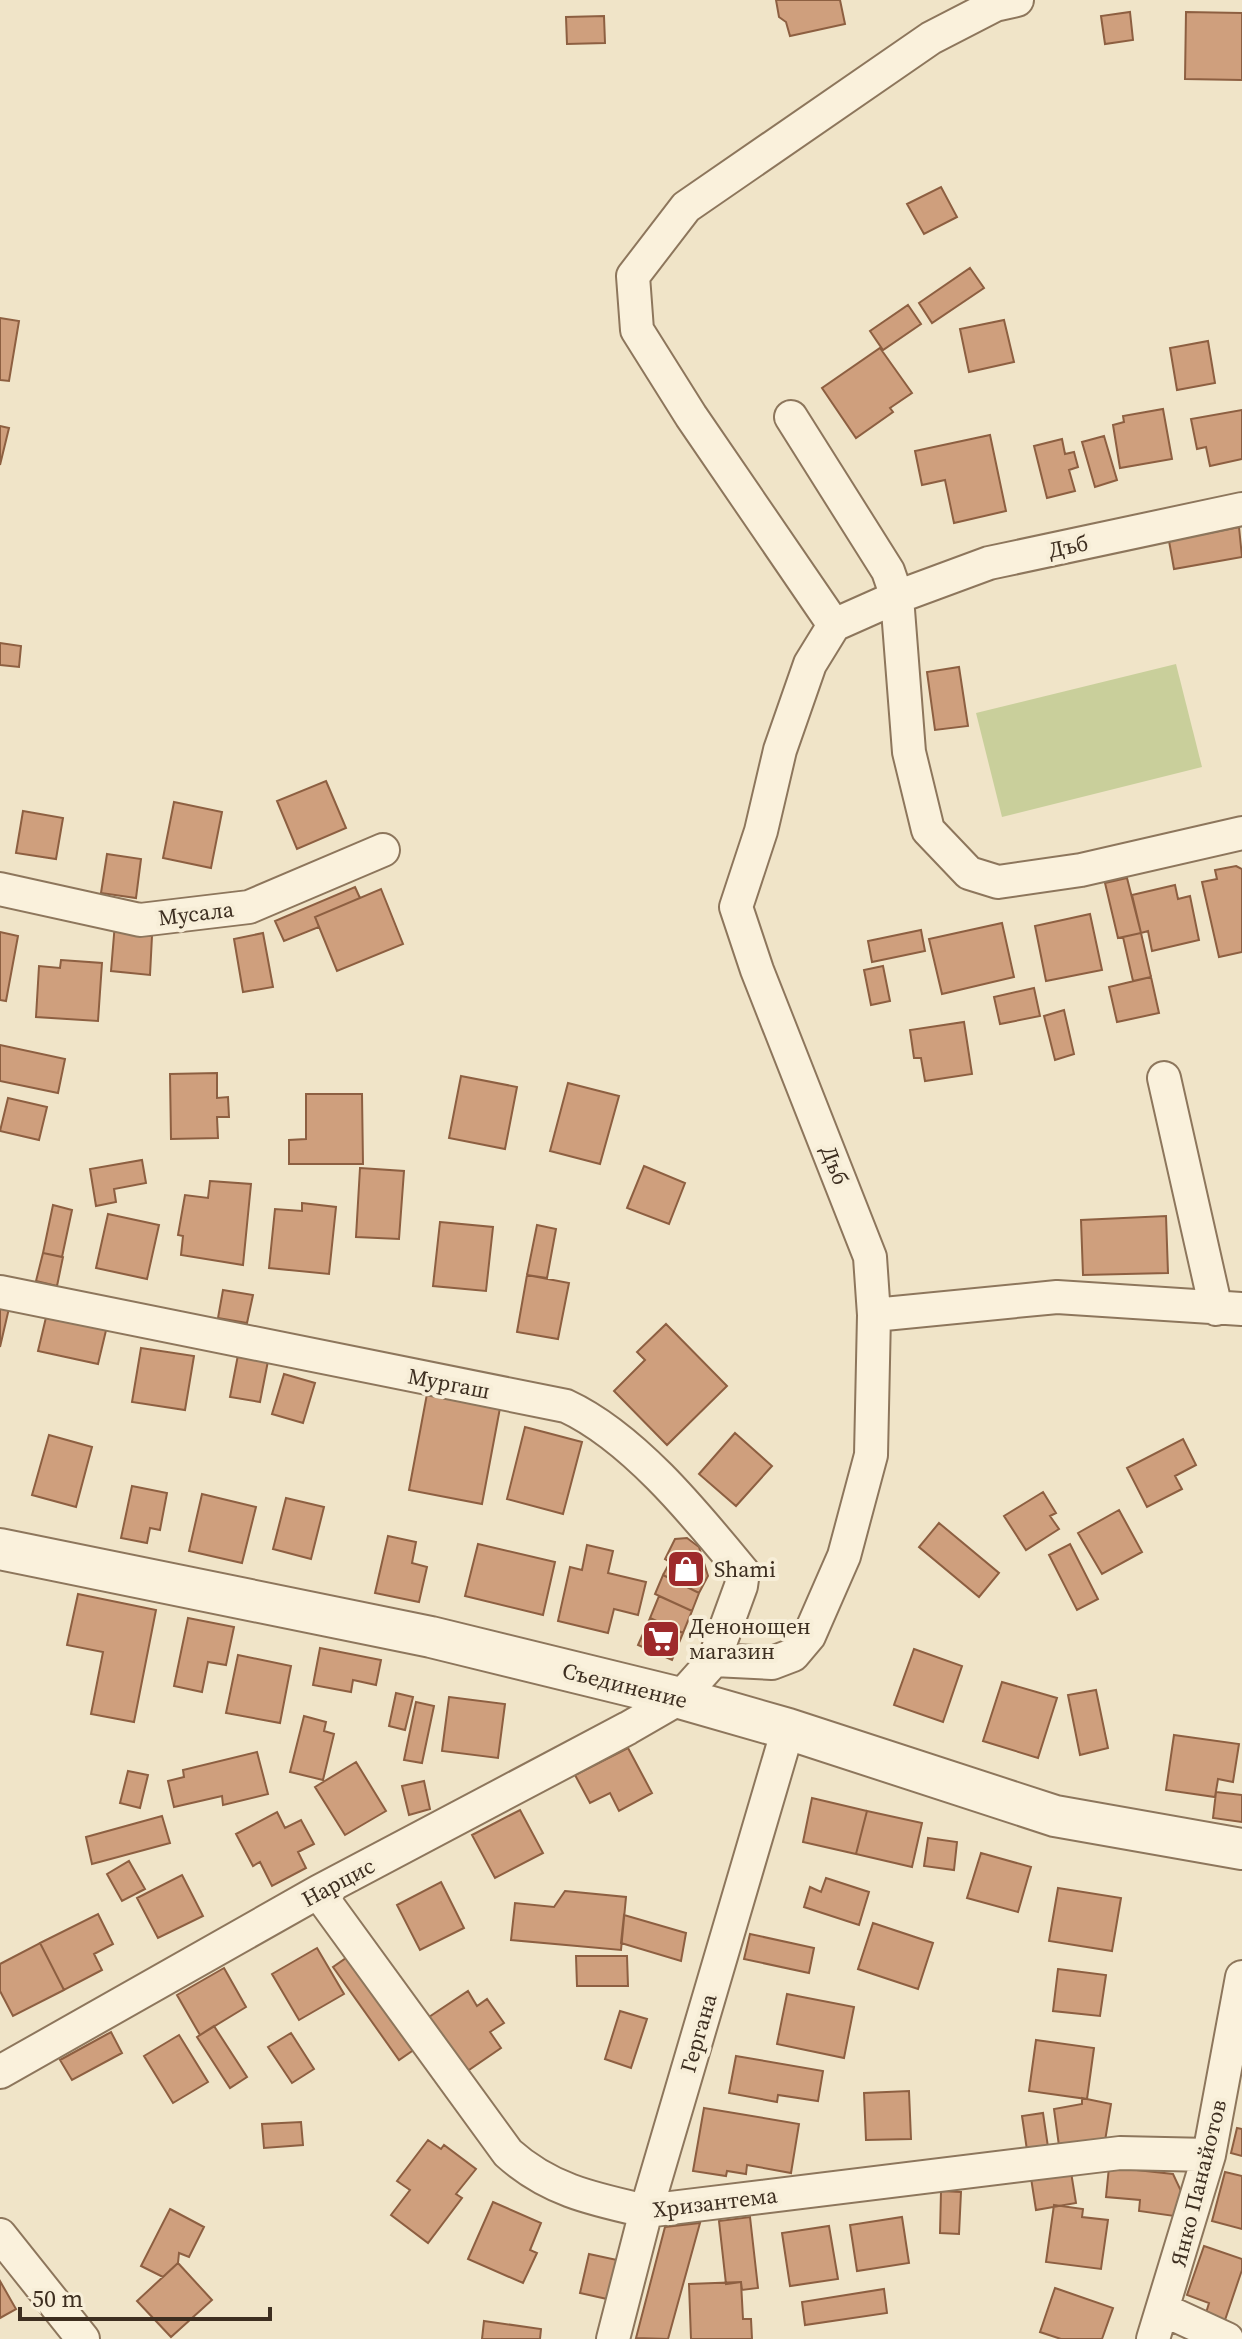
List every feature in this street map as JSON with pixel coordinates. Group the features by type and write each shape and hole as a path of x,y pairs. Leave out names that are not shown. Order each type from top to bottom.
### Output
{"street":[{"path":"834,625 691,416 637,330 633,276 686,207 931,38 995,5 1017,0"},
{"path":"791,417 888,571 897,597 909,752 928,830 969,873 998,882 1081,870 1242,833"},
{"name":"Дъб","path":"714,1660 772,1663 793,1655 809,1636 844,1556 871,1455 874,1315 870,1257 757,970 736,907 761,831 780,750 810,664 834,625 897,597 989,563 1242,509"},
{"name":"Мусала","path":"0,889 140,920 249,907 383,850"},
{"path":"874,1315 1057,1297 1229,1309 1164,1078"},
{"name":"Мургаш","path":"0,1292 566,1406 596,1420 660,1479 743,1572 714,1660"},
{"name":"Съединение","path":"0,1549 431,1637 680,1698 788,1729 1055,1816 1242,1849"},
{"path":"680,1698 714,1660"},
{"name":"Нарцис","path":"0,2072 318,1892 680,1698"},
{"name":"Гергана","path":"613,2339 646,2211 788,1729"},
{"name":"Хризантема","path":"318,1892 508,2153 532,2175 585,2197 646,2211 1120,2153 1209,2155"},
{"name":"Янко Панайотов","path":"1158,2325 1209,2155 1242,1977"},
{"path":"0,2235 83,2339"},
{"path":"1158,2325 1227,2339"}],"green space":[{"path":"1176,664 1202,767 1002,817 976,713"}],"building":[{"path":"776,0 840,0 845,24 790,36 786,22 779,17"},
{"path":"1130,12 1133,40 1105,44 1101,16"},
{"path":"1186,12 1242,13 1242,80 1185,79"},
{"path":"604,16 605,43 567,44 566,17"},
{"path":"941,187 957,217 924,234 907,204"},
{"path":"970,268 984,288 932,323 919,303"},
{"path":"908,305 921,324 883,350 870,331"},
{"path":"0,318 19,321 9,381 0,380"},
{"path":"1004,320 1014,362 969,372 960,329"},
{"path":"1208,341 1215,383 1177,390 1170,348"},
{"path":"880,348 912,393 890,408 893,412 856,438 822,388"},
{"path":"1163,409 1172,459 1120,468 1113,425 1124,422 1123,416"},
{"path":"1242,410 1242,459 1210,466 1206,447 1197,449 1191,419"},
{"path":"0,426 9,428 0,465"},
{"path":"990,435 1006,511 954,523 945,480 922,485 915,451"},
{"path":"1104,436 1117,480 1095,487 1082,442"},
{"path":"1062,439 1065,454 1074,452 1078,467 1069,470 1075,491 1047,498 1034,446"},
{"path":"1239,527 1242,557 1174,569 1169,541"},
{"path":"0,643 21,646 19,667 0,665"},
{"path":"959,667 968,726 935,730 927,672"},
{"path":"326,781 346,828 297,849 277,801"},
{"path":"174,802 222,812 211,868 163,858"},
{"path":"23,811 63,818 56,859 16,853"},
{"path":"107,854 141,859 136,898 101,893"},
{"path":"1236,866 1242,869 1242,952 1219,957 1202,882 1217,879 1215,870"},
{"path":"1127,878 1141,933 1118,938 1105,883"},
{"path":"1175,885 1178,899 1190,896 1199,940 1152,951 1148,931 1141,933 1132,895"},
{"path":"355,887 360,898 315,917 319,927 284,941 275,921"},
{"path":"381,889 403,944 337,971 315,917"},
{"path":"1090,914 1102,970 1046,981 1035,926"},
{"path":"115,923 152,936 150,975 111,971"},
{"path":"1002,923 1014,977 942,994 929,939"},
{"path":"921,930 925,951 872,962 868,941"},
{"path":"0,932 18,936 6,1001 0,1000"},
{"path":"263,933 273,987 243,992 234,939"},
{"path":"1141,933 1151,977 1133,981 1123,937"},
{"path":"61,960 102,963 98,1021 36,1017 39,966 60,968"},
{"path":"883,966 890,1001 871,1005 864,970"},
{"path":"1151,977 1159,1013 1117,1022 1109,987"},
{"path":"1034,988 1040,1016 1000,1024 994,997"},
{"path":"1064,1010 1074,1054 1055,1060 1044,1016"},
{"path":"964,1022 972,1074 925,1081 921,1058 914,1058 910,1030"},
{"path":"0,1045 65,1059 58,1093 0,1081"},
{"path":"217,1073 217,1098 228,1097 229,1117 217,1117 218,1138 171,1139 170,1074"},
{"path":"461,1076 517,1087 505,1149 449,1138"},
{"path":"568,1083 619,1096 600,1164 550,1151"},
{"path":"306,1094 362,1094 363,1164 289,1164 289,1140 306,1139"},
{"path":"8,1098 47,1107 39,1140 0,1131"},
{"path":"142,1160 146,1183 114,1189 116,1202 96,1206 90,1169"},
{"path":"644,1166 685,1183 669,1224 627,1208"},
{"path":"360,1168 404,1171 399,1239 356,1237"},
{"path":"210,1181 251,1184 243,1265 181,1255 183,1236 178,1235 185,1195 208,1198"},
{"path":"302,1203 336,1207 329,1274 269,1268 275,1209 302,1211"},
{"path":"53,1205 72,1210 62,1257 43,1253"},
{"path":"108,1214 159,1225 147,1279 96,1268"},
{"path":"1166,1216 1168,1273 1083,1275 1081,1220"},
{"path":"440,1222 493,1227 486,1291 433,1286"},
{"path":"537,1225 556,1229 547,1278 527,1275"},
{"path":"43,1253 63,1257 57,1286 36,1281"},
{"path":"527,1275 569,1283 558,1339 517,1332"},
{"path":"223,1290 253,1295 247,1323 218,1318"},
{"path":"0,1301 10,1304 0,1347"},
{"path":"48,1309 108,1322 98,1364 38,1351"},
{"path":"666,1324 727,1386 667,1445 614,1391 645,1360 637,1352"},
{"path":"141,1348 194,1356 185,1410 132,1402"},
{"path":"238,1355 268,1361 260,1402 230,1397"},
{"path":"284,1374 315,1383 303,1423 272,1414"},
{"path":"427,1394 500,1408 482,1504 409,1490"},
{"path":"525,1427 582,1442 563,1514 507,1499"},
{"path":"735,1433 772,1466 736,1506 699,1474"},
{"path":"49,1435 92,1447 76,1507 32,1495"},
{"path":"1183,1439 1196,1465 1175,1476 1182,1489 1147,1507 1127,1468"},
{"path":"132,1486 167,1493 160,1530 150,1528 147,1543 121,1538"},
{"path":"1043,1492 1056,1513 1050,1516 1059,1529 1026,1550 1004,1516"},
{"path":"202,1494 256,1507 242,1563 189,1551"},
{"path":"286,1498 324,1507 311,1559 273,1549"},
{"path":"1119,1510 1142,1552 1102,1574 1078,1533"},
{"path":"939,1523 999,1573 979,1597 919,1547"},
{"path":"388,1536 416,1542 412,1563 427,1567 419,1602 375,1593"},
{"name":"Shami","path":"687,1538 699,1547 708,1576 699,1593 663,1575 670,1562 665,1559 675,1539"},
{"path":"478,1544 555,1562 543,1615 465,1596"},
{"path":"1070,1544 1098,1599 1077,1610 1049,1555"},
{"path":"587,1545 613,1551 608,1573 646,1582 638,1615 614,1609 608,1633 558,1621 570,1567 582,1570"},
{"path":"663,1575 699,1593 692,1611 655,1594"},
{"path":"78,1594 156,1610 134,1722 91,1714 103,1652 67,1645"},
{"path":"659,1596 692,1611 683,1633 650,1618"},
{"path":"188,1618 234,1627 226,1665 208,1662 202,1692 174,1686"},
{"name":"Денонощен магазин","path":"650,1618 683,1633 672,1660 638,1645"},
{"path":"320,1648 381,1660 376,1685 353,1680 351,1692 313,1685"},
{"path":"914,1649 962,1666 943,1722 894,1705"},
{"path":"238,1655 291,1666 280,1723 226,1713"},
{"path":"1002,1682 1057,1698 1038,1758 983,1741"},
{"path":"1096,1690 1108,1748 1080,1755 1068,1695"},
{"path":"396,1693 413,1697 405,1730 389,1726"},
{"path":"449,1697 505,1704 498,1758 442,1751"},
{"path":"416,1702 434,1706 422,1763 404,1760"},
{"path":"304,1716 326,1722 324,1731 334,1734 323,1780 290,1772"},
{"path":"1174,1735 1239,1744 1233,1782 1218,1779 1215,1797 1166,1790"},
{"path":"628,1748 652,1793 619,1811 610,1793 590,1803 575,1775"},
{"path":"257,1752 268,1794 223,1805 222,1796 174,1807 168,1781 184,1777 183,1770"},
{"path":"356,1762 386,1811 345,1835 315,1787"},
{"path":"128,1771 148,1775 140,1808 120,1803"},
{"path":"424,1781 430,1809 409,1815 402,1786"},
{"path":"1216,1792 1242,1795 1242,1822 1213,1818"},
{"path":"812,1798 867,1811 856,1854 803,1842"},
{"path":"520,1810 543,1853 495,1878 472,1835"},
{"path":"867,1811 922,1823 912,1867 856,1854"},
{"path":"277,1812 285,1828 301,1820 314,1844 298,1852 306,1868 272,1886 260,1862 253,1866 236,1834"},
{"path":"162,1816 170,1843 92,1864 86,1837"},
{"path":"928,1838 957,1842 954,1870 924,1866"},
{"path":"981,1853 1031,1867 1018,1912 967,1898"},
{"path":"129,1861 145,1889 122,1901 107,1874"},
{"path":"182,1875 203,1916 158,1938 137,1898"},
{"path":"826,1878 869,1892 859,1925 804,1907 810,1887 821,1892"},
{"path":"441,1882 464,1928 420,1950 397,1905"},
{"path":"1058,1888 1121,1898 1112,1951 1049,1941"},
{"path":"565,1891 626,1897 621,1950 511,1940 515,1903 554,1907"},
{"path":"98,1914 113,1944 94,1954 102,1970 64,1990 40,1943"},
{"path":"624,1915 686,1933 681,1961 621,1943"},
{"path":"873,1923 933,1943 918,1989 858,1969"},
{"path":"750,1934 814,1948 809,1973 744,1959"},
{"path":"40,1943 64,1990 13,2016 0,1991 0,1964"},
{"path":"317,1948 344,1994 299,2020 272,1974"},
{"path":"349,1956 415,2049 399,2060 333,1967"},
{"path":"576,1956 627,1956 628,1986 577,1986"},
{"path":"224,1968 246,2007 200,2035 177,1995"},
{"path":"1058,1969 1106,1975 1100,2016 1053,2011"},
{"path":"468,1991 477,2006 487,1999 504,2023 490,2032 501,2048 463,2074 426,2019"},
{"path":"787,1994 854,2007 844,2058 777,2044"},
{"path":"620,2011 647,2019 631,2068 605,2059"},
{"path":"214,2026 247,2077 230,2088 197,2037"},
{"path":"111,2032 122,2053 72,2080 60,2060"},
{"path":"291,2033 314,2069 292,2083 268,2047"},
{"path":"179,2035 208,2082 173,2103 144,2056"},
{"path":"1036,2040 1094,2048 1087,2099 1029,2091"},
{"path":"736,2056 823,2071 818,2101 778,2095 777,2102 729,2093"},
{"path":"909,2091 911,2139 866,2140 864,2093"},
{"path":"1082,2098 1111,2104 1105,2141 1059,2146 1054,2109 1082,2104"},
{"path":"704,2108 799,2124 791,2173 747,2165 746,2174 727,2171 726,2176 693,2171"},
{"path":"1043,2113 1048,2147 1027,2150 1022,2116"},
{"path":"301,2122 303,2145 264,2148 262,2124"},
{"path":"1237,2128 1242,2129 1242,2156 1231,2153"},
{"path":"428,2140 441,2149 444,2145 476,2169 456,2194 462,2198 428,2243 391,2215 410,2190 397,2181"},
{"path":"1109,2167 1173,2174 1181,2191 1174,2216 1139,2211 1140,2200 1106,2197"},
{"path":"1071,2172 1076,2203 1036,2210 1031,2178"},
{"path":"1225,2172 1242,2176 1242,2229 1212,2221"},
{"path":"941,2191 961,2192 959,2234 940,2233"},
{"path":"493,2202 541,2223 530,2250 537,2253 523,2283 468,2259"},
{"path":"1054,2205 1083,2209 1082,2217 1108,2220 1101,2269 1046,2262"},
{"path":"170,2209 204,2227 189,2257 179,2253 178,2263 163,2277 141,2266"},
{"path":"750,2217 758,2288 742,2290 741,2282 726,2284 719,2221"},
{"path":"902,2217 909,2263 857,2271 850,2225"},
{"path":"700,2223 668,2339 636,2338 665,2227"},
{"path":"829,2226 838,2279 790,2286 782,2233"},
{"path":"1204,2246 1242,2259 1242,2270 1225,2320 1206,2313 1209,2303 1187,2295"},
{"path":"589,2254 617,2260 607,2299 580,2293"},
{"path":"178,2263 212,2300 171,2337 137,2301"},
{"path":"0,2281 16,2309 0,2318"},
{"path":"741,2282 743,2319 751,2319 752,2339 691,2339 689,2284"},
{"path":"1055,2288 1113,2308 1102,2339 1061,2339 1040,2332"},
{"path":"884,2289 887,2313 805,2325 802,2302"},
{"path":"484,2321 541,2329 540,2339 482,2339"}],"place":[{"name":"Shami","path":"686,1569"},
{"name":"Денонощен магазин","path":"661,1639"}]}
